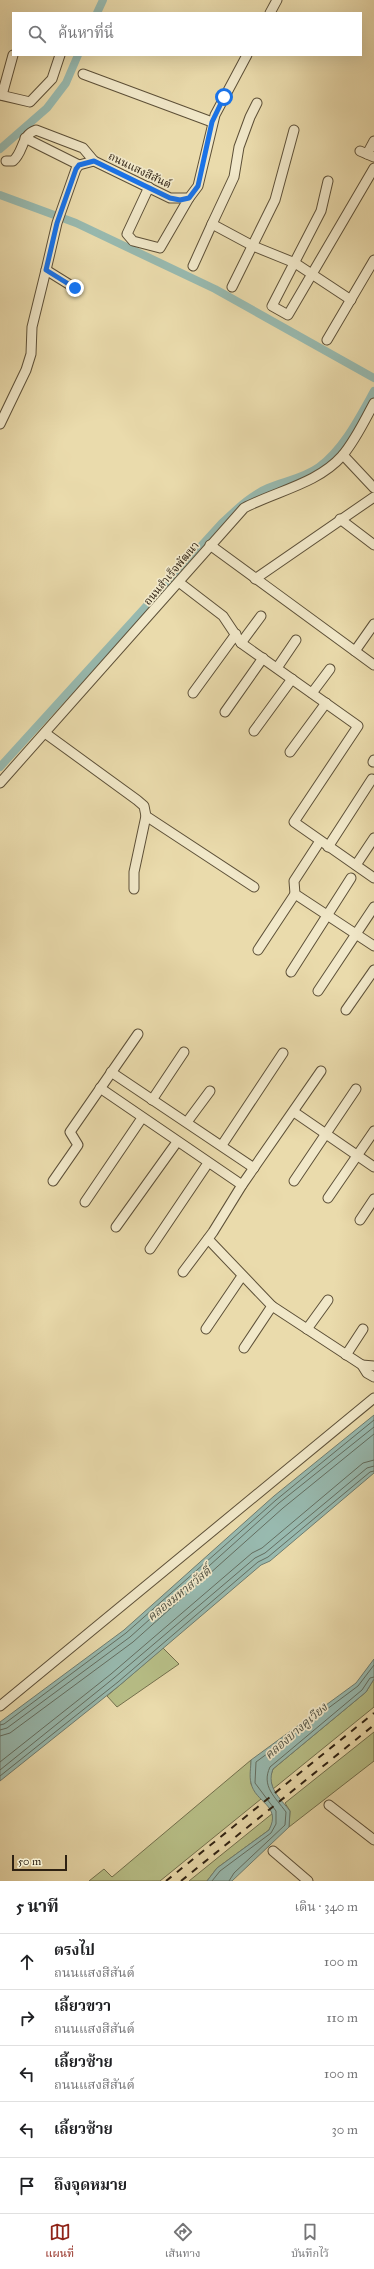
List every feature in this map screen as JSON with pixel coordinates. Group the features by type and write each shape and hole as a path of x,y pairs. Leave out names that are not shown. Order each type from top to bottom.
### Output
{"street":[{"path":"270,12 276,0"},
{"path":"13,56 1,95 30,102 52,79 60,56"},
{"path":"149,187 127,236 133,241 160,248 189,198 198,186 212,122 230,84 246,56"},
{"path":"83,74 212,122"},
{"path":"193,266 234,177 239,147 257,103"},
{"path":"6,161 13,161 20,154 25,138 31,131 36,130 83,148 94,161"},
{"path":"232,287 275,200 294,130"},
{"path":"0,424 26,370 31,354 32,327 57,223 70,182 79,165 25,138"},
{"path":"367,154 374,141"},
{"name":"ถนนแสงสีสันต์","path":"79,165 94,161 170,198 180,200 189,198"},
{"path":"328,181 321,211 272,306 288,315 374,168"},
{"path":"212,224 253,246 295,263 351,300"},
{"path":"327,340 374,260"},
{"path":"46,270 75,288"},
{"name":"ถนนสำเร็จพัฒนา","path":"0,783 180,583 210,545 244,508 318,474 343,455 374,403"},
{"path":"343,455 374,488"},
{"path":"255,579 374,497"},
{"path":"340,520 374,545"},
{"path":"210,545 374,665"},
{"path":"180,583 223,616 241,643 358,726 294,822 374,878"},
{"path":"241,643 261,616"},
{"path":"355,651 374,624"},
{"path":"192,692 236,634"},
{"path":"277,668 296,640"},
{"path":"225,712 263,658"},
{"path":"312,693 330,670"},
{"path":"254,731 292,679"},
{"path":"290,752 326,703"},
{"path":"45,733 144,806 146,816 134,872 134,889"},
{"path":"328,847 372,779"},
{"path":"146,816 254,887"},
{"path":"356,865 374,838"},
{"path":"258,950 295,894 294,881 320,841"},
{"path":"291,972 351,878"},
{"path":"295,894 374,946"},
{"path":"318,991 374,907"},
{"path":"346,1010 374,970"},
{"path":"52,1181 78,1145 70,1132 138,1034"},
{"path":"152,1100 184,1052"},
{"path":"222,1145 283,1054"},
{"path":"183,1272 208,1239 242,1185 321,1071"},
{"path":"111,1072 222,1145 254,1168"},
{"path":"100,1088 242,1185"},
{"path":"294,1180 356,1089"},
{"path":"187,1122 210,1091"},
{"path":"294,1112 374,1167"},
{"path":"85,1202 142,1118"},
{"path":"328,1198 374,1131"},
{"path":"116,1227 177,1142"},
{"path":"150,1249 208,1163"},
{"path":"360,1220 374,1199"},
{"path":"208,1239 272,1306 362,1365 367,1373 374,1377"},
{"path":"206,1329 242,1276"},
{"path":"307,1329 328,1300"},
{"path":"244,1348 272,1306"},
{"path":"346,1354 363,1329"},
{"path":"362,1365 374,1366"},
{"path":"0,1706 374,1398"},
{"path":"330,1805 374,1840"},
{"path":"273,1851 308,1881"}],"green space":[{"path":"163,1648 179,1664 117,1707 107,1696"},
{"path":"374,1679 374,1707 273,1789 270,1778 273,1769 366,1692"},
{"path":"374,1732 374,1761 289,1827 290,1811 285,1803"},
{"path":"251,1760 251,1784 261,1799 160,1881 89,1881 104,1869 112,1877"},
{"path":"273,1813 273,1822 269,1830 217,1868 207,1881 189,1881"}],"water":[{"name":"คลองมหาสวัสดิ์","path":"374,1415 374,1473 270,1561 261,1565 120,1685 0,1781 0,1722 124,1630 274,1496"},
{"name":"คลองบางคูเวียง","path":"374,1659 374,1679 366,1692 273,1769 271,1781 275,1792 290,1811 289,1827 232,1881 207,1881 217,1868 269,1830 272,1822 270,1809 253,1790 250,1774 251,1760 356,1683"}],"waterway":[{"path":"97,12 103,0"},
{"path":"0,149 47,108 66,83 78,56"},
{"path":"0,195 76,223 215,289 374,378"},
{"path":"0,767 222,523 244,503 262,491 313,471 336,451 363,412 374,391"}],"railway":[{"path":"166,1881 374,1713"},
{"path":"181,1881 374,1725"}],"route":[{"path":"75,288 46,270 57,223 70,182 79,165 94,161 105,165 170,198 180,200 189,198 198,186 212,122 224,97"}]}
